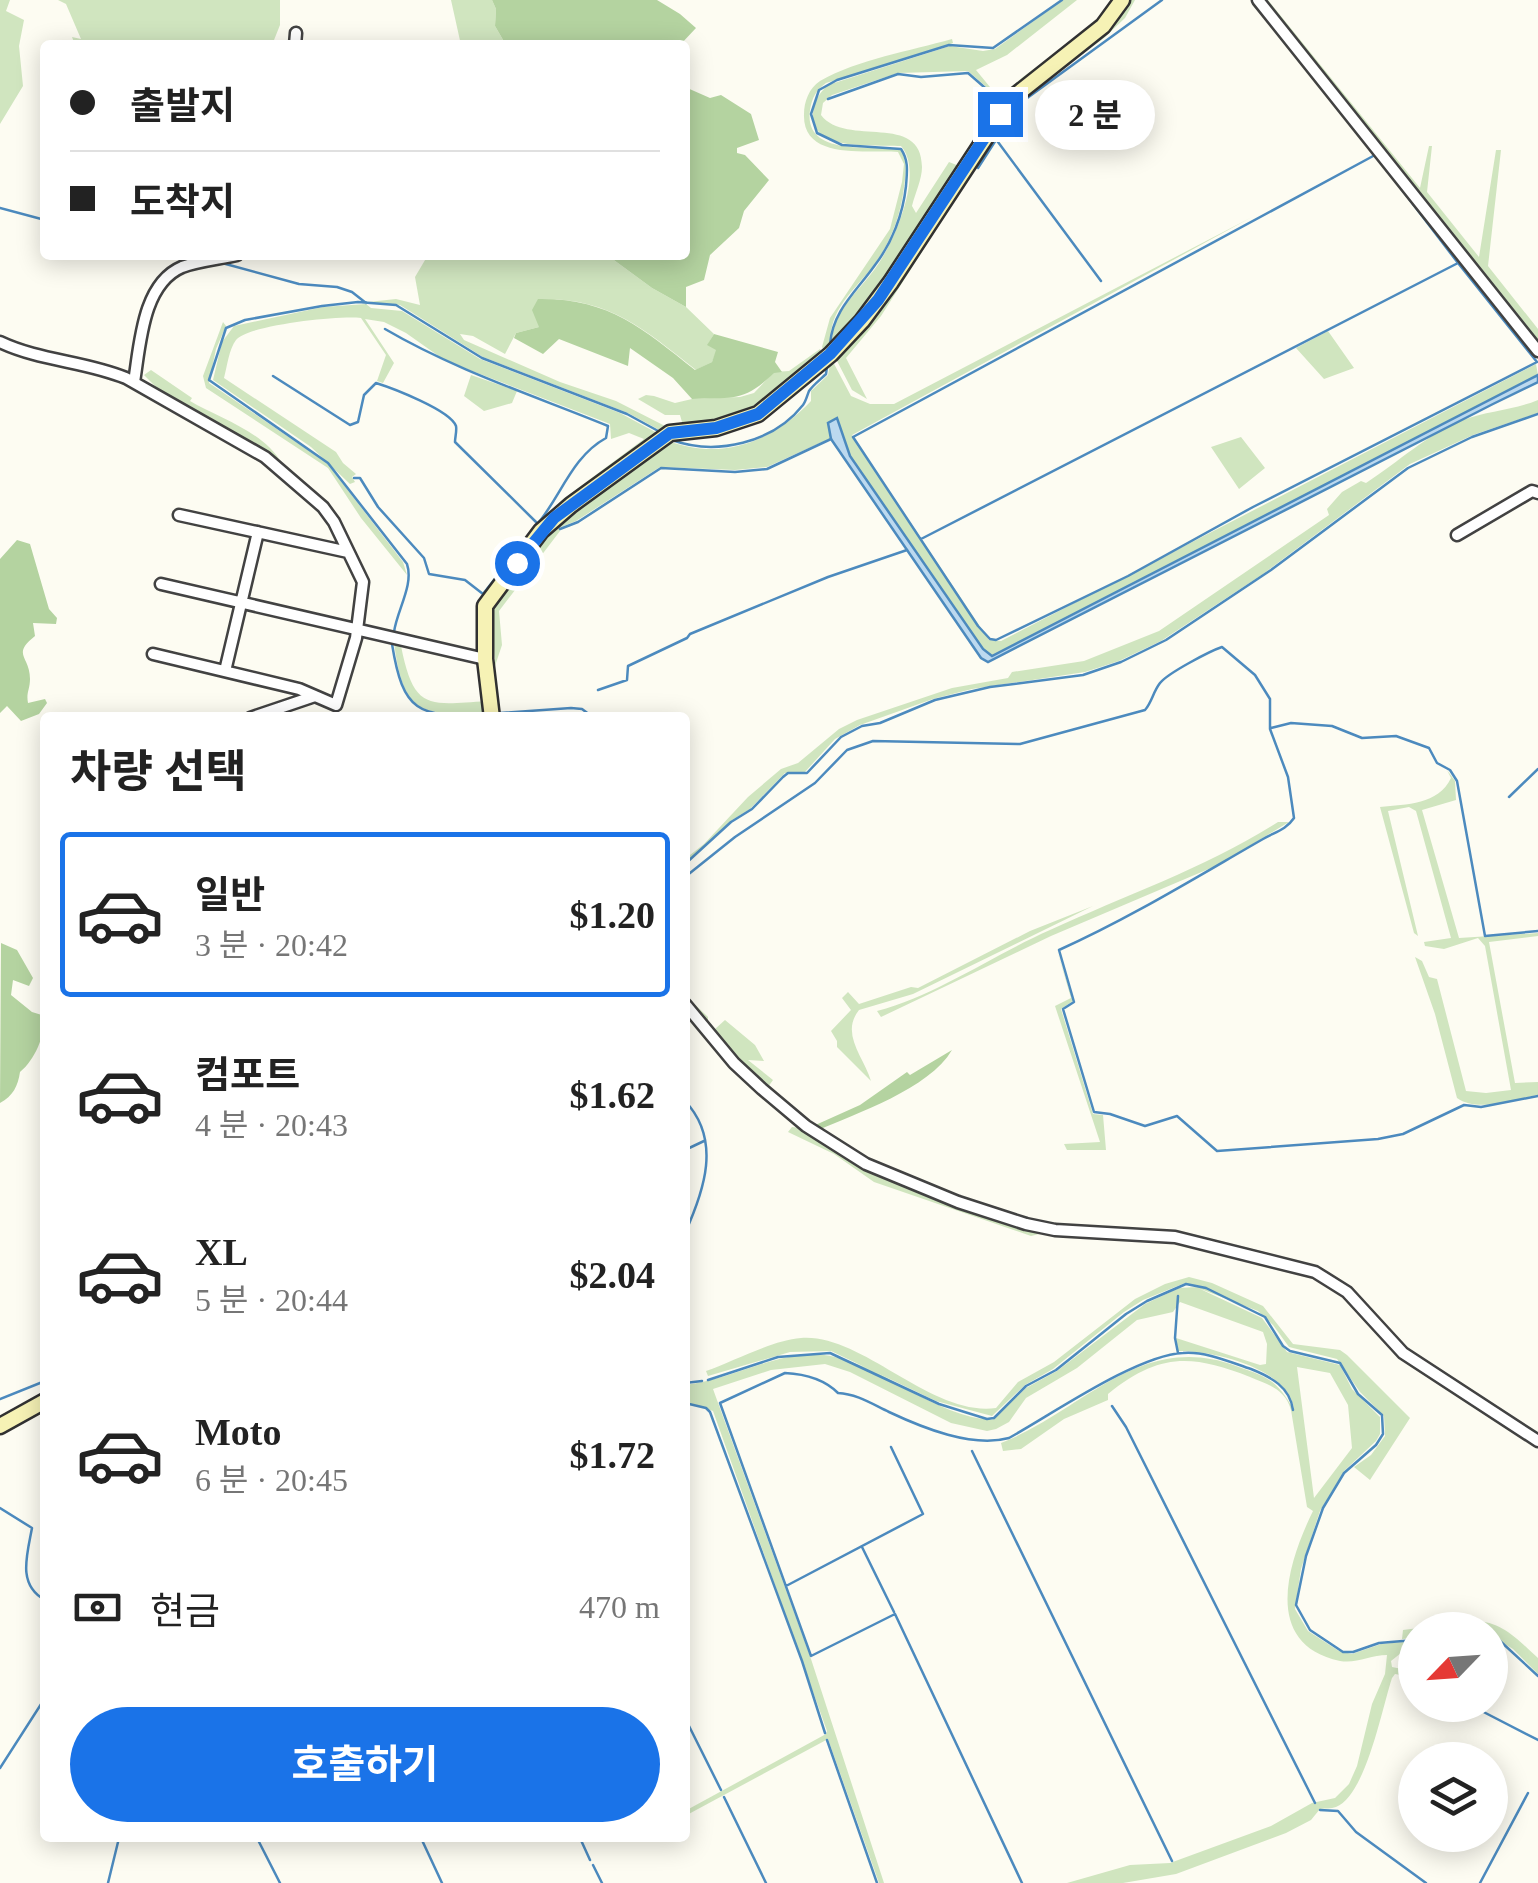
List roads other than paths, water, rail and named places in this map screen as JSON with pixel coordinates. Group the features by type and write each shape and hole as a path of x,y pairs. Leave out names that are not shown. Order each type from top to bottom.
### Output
{"street":[{"path":"491,712 485,659 486,606 554,518 670,433 716,428 758,414 830,354 878,300 1011,100 1103,26 1122,0"},
{"path":"1258,0 1538,351"},
{"path":"134,382 144,322 162,283 185,266 213,260"},
{"path":"0,342 32,354 106,370 248,447 323,507 363,582 357,630 336,705 154,654"},
{"path":"1457,535 1532,491 1538,492"},
{"path":"179,515 348,552"},
{"path":"225,671 258,532"},
{"path":"161,584 485,659"},
{"path":"268,712 315,696"},
{"path":"690,1010 734,1063 762,1088 820,1136 866,1164 958,1202 1026,1224 1055,1230 1175,1237 1315,1272 1347,1292 1402,1353 1538,1442"},
{"path":"0,1426 40,1405"}],"water":[{"path":"1538,375 1538,382 988,662 981,658 831,439 828,423 837,418 850,456 983,649 992,656"}],"waterway":[{"path":"830,344 846,302 891,238 902,207 907,167 901,149 842,145 817,133 811,114 819,90 837,80 949,45 993,48 1062,0"},
{"path":"978,168 1019,104 1162,0"},
{"path":"828,99 898,74 921,77 968,73 999,100 1005,96"},
{"path":"1318,84 1368,146"},
{"path":"998,142 1101,281"},
{"path":"1374,153 1458,263"},
{"path":"921,539 1458,263 1537,362 1253,507 1128,576 996,640 978,626 853,437 1375,155"},
{"path":"0,208 40,219"},
{"path":"222,263 299,284 337,287 366,303"},
{"path":"394,632 407,589 407,564 328,463 209,380 226,328 245,320 322,306 358,302 396,305 482,358 627,414 660,432"},
{"path":"385,329 466,370 608,426 606,438 575,467 535,527"},
{"path":"672,440 707,447 760,437 791,418 826,374 827,367"},
{"path":"273,376 350,425 358,422 364,395 376,383 432,407 456,426 455,442 536,522"},
{"path":"690,859 731,822 752,809 788,773 807,773 841,737 935,700 990,687 1083,675 1121,662 1166,640 1271,570 1408,468 1472,437 1538,414"},
{"path":"560,529 578,522 661,468 735,472 767,469 831,439"},
{"path":"354,478 360,478 378,507 424,558 429,574 465,580 483,594 530,534"},
{"path":"598,690 627,680 628,666 690,634 828,577 907,550"},
{"path":"392,644 396,667 409,697 429,712"},
{"path":"690,873 815,783 847,750 873,741 1020,744 1145,710 1164,679 1222,647 1255,675 1270,699 1270,729 1288,777 1294,818 1284,828 1162,897 1059,950 1074,1002 1063,1009 1094,1112 1145,1126 1177,1116 1217,1151 1378,1139 1403,1134 1464,1105 1481,1107 1538,1096"},
{"path":"514,712 571,708 586,712"},
{"path":"1271,728 1291,723 1332,726 1362,738 1396,736 1429,748 1437,763 1450,770 1457,781 1485,936 1538,931"},
{"path":"1509,797 1538,769"},
{"path":"690,1108 703,1132 706,1149 703,1183 690,1220"},
{"path":"690,1148 704,1141"},
{"path":"708,1380 778,1357 830,1353 939,1404 994,1418 1026,1386 1056,1370 1147,1301 1186,1284 1206,1288 1265,1317 1290,1351 1340,1363 1358,1394 1382,1415 1383,1434 1344,1473 1323,1508 1306,1556 1296,1605 1310,1630 1343,1652 1398,1641"},
{"path":"1178,1296 1178,1353"},
{"path":"1022,1883 895,1614 811,1656 720,1403 785,1373 820,1381 838,1393 858,1397 932,1430 995,1440 1009,1438 1142,1364 1191,1353 1266,1376 1284,1389 1293,1410"},
{"path":"690,1382 702,1381"},
{"path":"0,1399 40,1383"},
{"path":"690,1404 710,1412 825,1733"},
{"path":"1112,1406 1315,1803"},
{"path":"786,1586 923,1514 891,1447"},
{"path":"972,1451 1172,1861"},
{"path":"0,1508 32,1528 27,1578 40,1597"},
{"path":"862,1547 894,1612"},
{"path":"1508,1648 1538,1676"},
{"path":"0,1768 40,1706"},
{"path":"1503,1722 1538,1740"},
{"path":"690,1728 721,1790"},
{"path":"827,1740 877,1883"},
{"path":"1480,1883 1528,1793"},
{"path":"724,1797 766,1883"},
{"path":"1320,1810 1338,1811 1356,1832 1426,1883"},
{"path":"108,1883 118,1842"},
{"path":"259,1842 280,1883"},
{"path":"423,1842 442,1883"},
{"path":"582,1842 590,1860"},
{"path":"593,1865 602,1883"}]}
